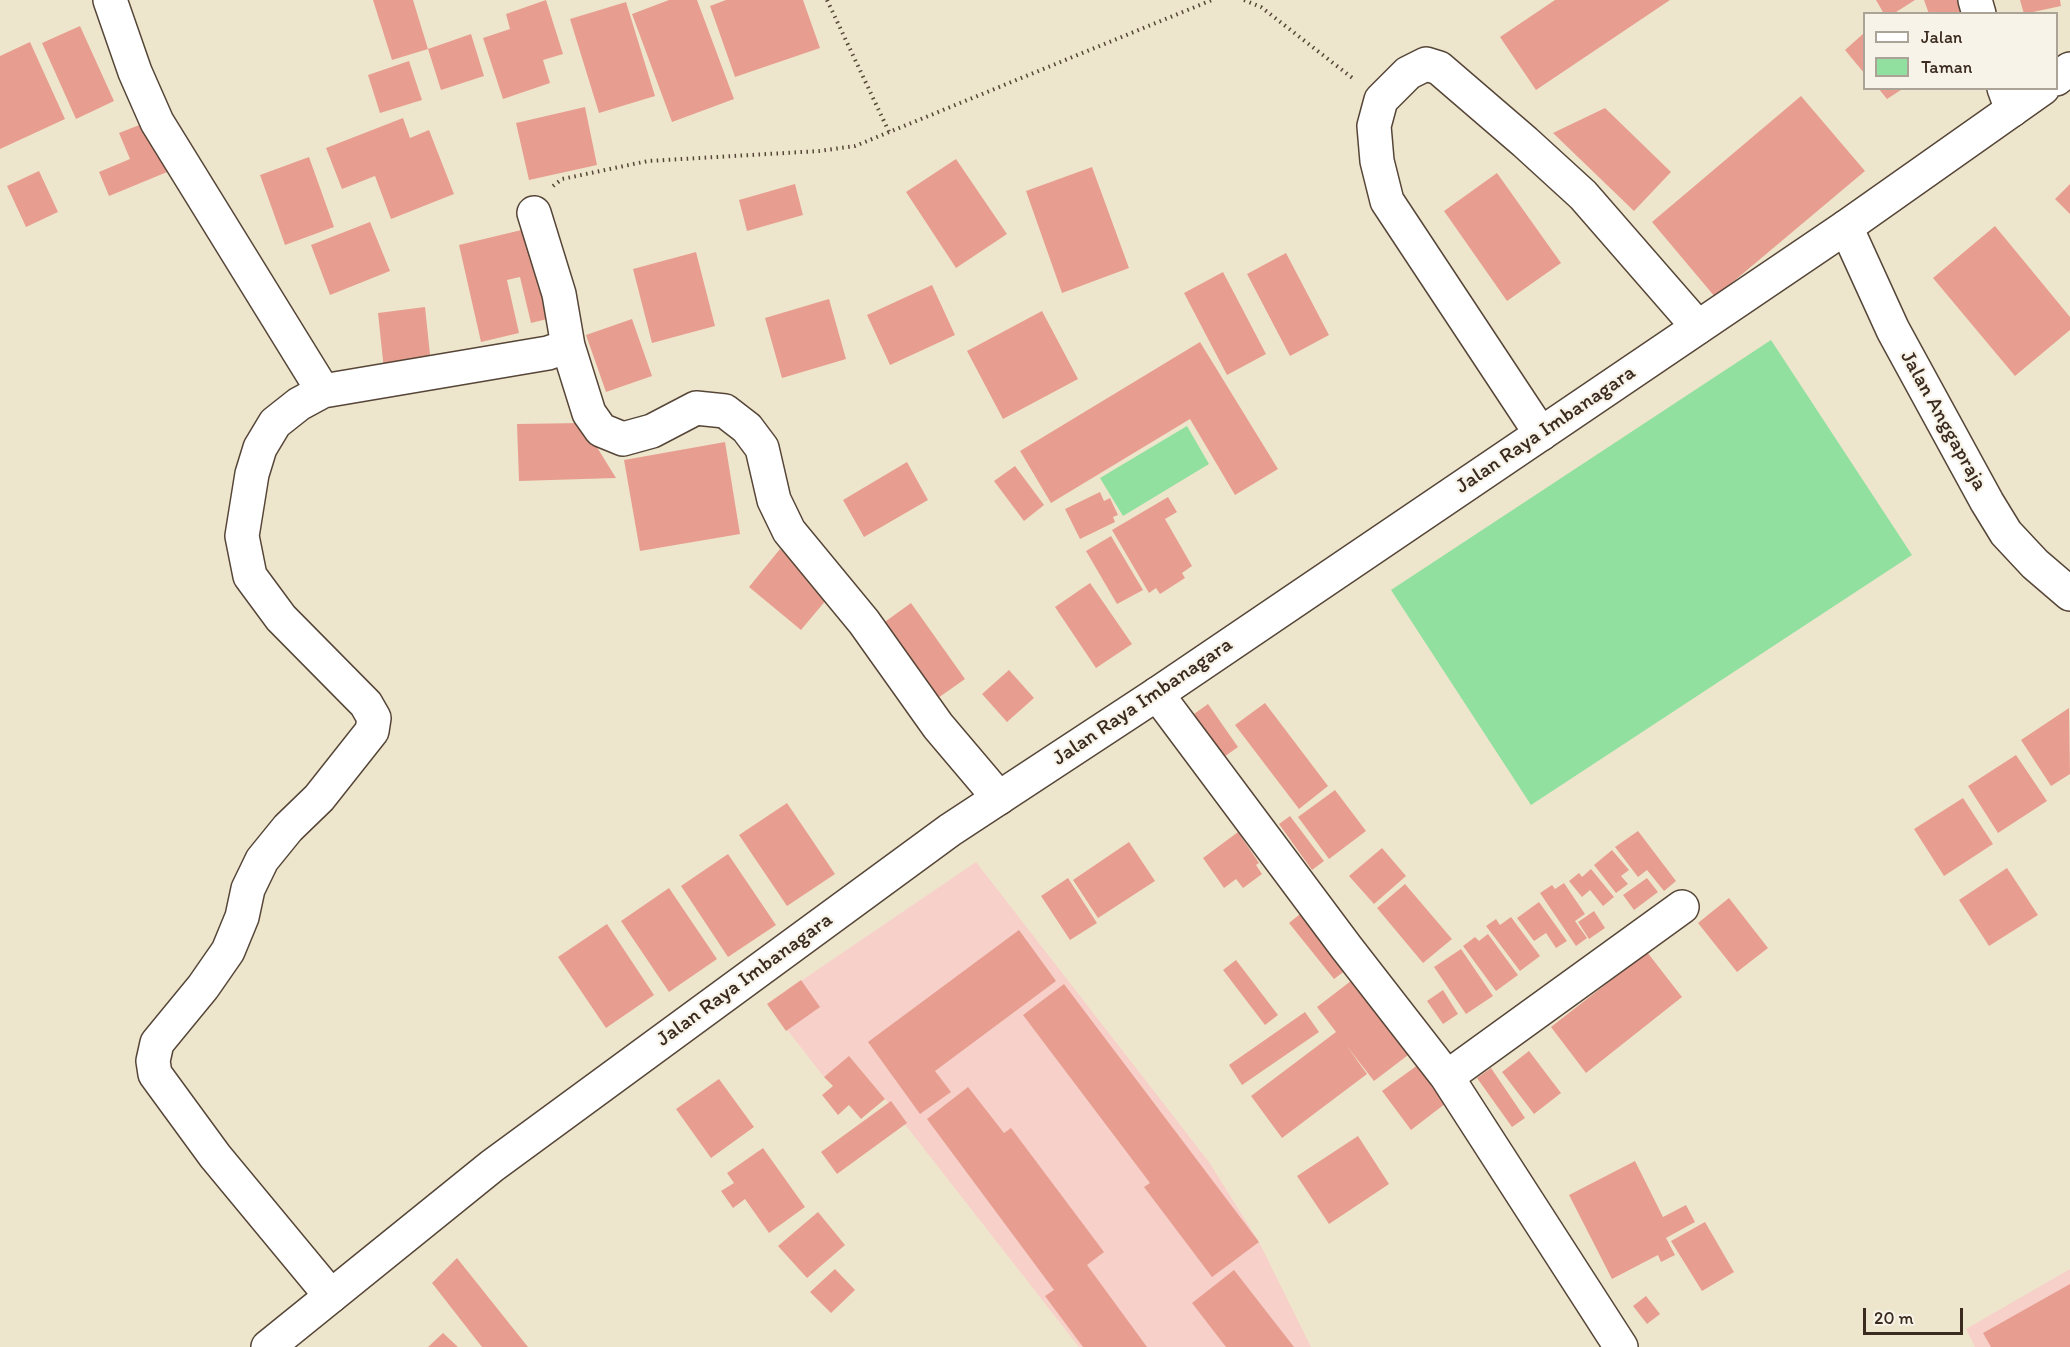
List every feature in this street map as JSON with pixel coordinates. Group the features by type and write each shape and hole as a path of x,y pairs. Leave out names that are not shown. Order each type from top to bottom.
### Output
{"main road":[{"path":"110,0 135,72 157,122 323,391"},
{"path":"1540,434 1388,201 1377,161 1374,126 1381,100 1408,73 1426,64 1439,68 1583,195 1698,327"},
{"name":"Jalan Raya Imbanagara","path":"268,1347 501,1159 950,830 1157,694 1846,227 2008,99 2037,90"},
{"path":"534,213 559,294 568,346 589,413 601,430 622,439 652,431 696,408 725,411 747,428 762,448 774,500 789,531 864,622 938,726 999,798"},
{"name":"Jalan Anggapraja","path":"1846,227 1893,330 1987,502 2006,532 2035,564 2070,594"},
{"path":"331,1296 215,1156 155,1074 153,1061 157,1044 203,987 228,951 242,917 248,889 262,860 288,828 319,798 372,731 374,718 366,704 281,618 250,576 242,536 252,474 260,448 275,423 299,404 323,391 548,353 568,346"},
{"path":"1157,694 1448,1077 1621,1347"},
{"path":"1448,1077 1682,907"}],"path":[{"path":"826,0 890,134"},
{"path":"534,213 542,193 562,179 648,161 819,151 855,146 890,134 1212,0"},
{"path":"1244,0 1261,7 1381,100"}],"shaded area":[{"path":"976,862 1209,1162 1259,1242 1311,1347 1079,1347 885,1099 849,1057 824,1077 767,1004"},
{"path":"2070,1269 2070,1347 1975,1347 1966,1329"}],"green space":[{"path":"1771,340 1912,555 1531,805 1391,590"},
{"path":"1187,426 1209,464 1123,516 1100,478"}],"building":[{"path":"373,0 413,0 428,49 392,60"},
{"path":"546,0 563,54 543,60 550,83 503,99 483,38 510,29 506,14"},
{"path":"669,0 697,0 734,99 672,122 632,14"},
{"path":"726,0 803,0 820,48 735,77 710,6"},
{"path":"1555,0 1670,0 1536,90 1500,37"},
{"path":"1876,0 1915,0 1896,12 1883,12"},
{"path":"1924,0 1968,0 1971,12 1928,12"},
{"path":"2020,0 2060,0 2061,6 2023,12"},
{"path":"626,2 655,96 599,113 570,19"},
{"path":"80,26 114,101 76,119 42,43"},
{"path":"471,34 484,76 441,90 428,49"},
{"path":"1863,34 1863,72 1845,50"},
{"path":"30,42 65,119 0,149 0,56"},
{"path":"409,61 422,100 380,113 368,75"},
{"path":"1880,90 1901,90 1887,99"},
{"path":"1801,96 1865,171 1715,297 1652,222"},
{"path":"585,107 597,165 529,180 516,123"},
{"path":"1605,108 1671,172 1634,211 1553,133"},
{"path":"403,118 410,138 429,130 454,194 391,219 375,176 342,189 326,148"},
{"path":"152,120 172,170 109,196 99,172 130,159 119,133"},
{"path":"309,157 334,227 285,245 260,175"},
{"path":"956,159 1007,234 956,268 906,192"},
{"path":"1092,167 1129,268 1062,293 1026,191"},
{"path":"39,171 58,212 26,227 7,186"},
{"path":"1497,173 1561,263 1507,301 1444,211"},
{"path":"795,184 803,215 747,231 739,200"},
{"path":"2070,184 2070,214 2055,199"},
{"path":"370,222 390,271 330,295 311,245"},
{"path":"1995,226 2070,317 2070,330 2015,376 1933,278"},
{"path":"534,227 555,317 531,323 520,277 507,280 519,333 481,342 459,245"},
{"path":"696,252 715,326 652,343 633,269"},
{"path":"1286,253 1329,335 1290,356 1247,274"},
{"path":"1223,272 1266,354 1227,375 1184,293"},
{"path":"932,285 955,335 890,365 867,315"},
{"path":"829,299 846,359 782,378 765,318"},
{"path":"425,307 431,364 384,370 378,313"},
{"path":"1042,311 1078,379 1003,419 967,351"},
{"path":"632,319 652,376 606,392 586,335"},
{"path":"1200,342 1278,469 1235,495 1190,419 1051,503 1020,451"},
{"path":"582,423 616,478 519,481 517,424"},
{"path":"725,442 740,534 640,551 624,460"},
{"path":"907,462 928,500 864,537 843,500"},
{"path":"1015,466 1044,505 1024,521 994,481"},
{"path":"1100,492 1104,501 1110,498 1118,515 1113,517 1115,522 1080,539 1065,509"},
{"path":"1168,497 1177,512 1165,519 1192,566 1182,573 1185,578 1160,594 1156,588 1149,593 1112,530"},
{"path":"1111,536 1143,590 1117,604 1086,551"},
{"path":"780,549 832,593 801,630 749,587"},
{"path":"1090,583 1132,644 1096,668 1055,607"},
{"path":"911,603 965,679 928,705 875,629"},
{"path":"1009,670 1034,698 1007,722 982,694"},
{"path":"1265,703 1328,786 1299,809 1235,725"},
{"path":"1208,704 1238,747 1224,757 1194,714"},
{"path":"2069,708 2070,774 2051,786 2021,740"},
{"path":"2016,755 2047,801 1998,833 1968,786"},
{"path":"1335,790 1366,831 1329,859 1298,817"},
{"path":"1963,798 1993,844 1944,876 1914,829"},
{"path":"787,803 835,874 787,906 739,835"},
{"path":"1290,816 1324,861 1312,870 1279,824"},
{"path":"1638,831 1676,881 1664,891 1647,870 1638,877 1615,847"},
{"path":"1238,832 1259,863 1256,865 1262,874 1243,888 1236,879 1224,888 1203,858"},
{"path":"1129,842 1155,881 1098,918 1073,880"},
{"path":"1382,848 1406,876 1374,904 1349,876"},
{"path":"1612,850 1629,870 1621,876 1628,884 1616,893 1594,865"},
{"path":"728,854 776,925 728,957 681,886"},
{"path":"2007,868 2038,915 1989,946 1959,900"},
{"path":"1591,869 1614,897 1603,906 1590,890 1582,897 1569,881 1579,873 1582,877"},
{"path":"1068,878 1097,923 1070,940 1041,896"},
{"path":"1647,878 1658,892 1634,910 1623,895"},
{"path":"1564,883 1585,914 1575,921 1587,938 1576,946 1540,893 1552,885 1555,889"},
{"path":"1405,884 1452,939 1423,963 1377,908"},
{"path":"669,888 717,959 669,992 621,921"},
{"path":"1729,898 1768,948 1737,972 1698,923"},
{"path":"1539,902 1567,941 1556,948 1546,933 1534,941 1517,918"},
{"path":"1305,910 1350,967 1334,979 1289,923"},
{"path":"1594,911 1605,928 1589,939 1578,922"},
{"path":"1511,917 1540,956 1520,971 1486,926 1496,919 1500,925"},
{"path":"607,924 654,995 606,1028 558,957"},
{"path":"1019,930 1056,981 935,1071 951,1092 920,1114 868,1042"},
{"path":"1488,934 1518,975 1496,991 1463,946 1475,937 1479,941"},
{"path":"1461,949 1493,996 1466,1014 1434,967"},
{"path":"1647,952 1682,997 1586,1073 1551,1027"},
{"path":"1236,960 1278,1015 1265,1025 1223,970"},
{"path":"1360,974 1416,1049 1374,1081 1346,1045 1367,1074 1282,1138 1251,1096 1336,1032 1317,1007"},
{"path":"801,980 820,1007 786,1031 767,1004"},
{"path":"1064,984 1259,1242 1212,1277 1144,1187 1150,1183 1023,1015"},
{"path":"1443,990 1458,1014 1443,1024 1427,1001"},
{"path":"1305,1012 1319,1032 1242,1085 1229,1065"},
{"path":"1529,1051 1561,1093 1534,1114 1502,1072"},
{"path":"849,1056 885,1099 861,1119 849,1105 838,1115 822,1095 833,1086 824,1077"},
{"path":"1426,1059 1454,1097 1411,1130 1382,1091"},
{"path":"1491,1068 1525,1118 1512,1127 1477,1078"},
{"path":"719,1079 754,1127 711,1158 676,1109"},
{"path":"968,1087 1004,1133 1011,1128 1104,1252 1087,1265 1147,1347 1083,1347 1045,1296 1054,1290 927,1119"},
{"path":"891,1101 907,1123 837,1174 821,1152"},
{"path":"1358,1136 1389,1184 1329,1224 1297,1176"},
{"path":"763,1148 805,1207 769,1233 745,1199 733,1208 721,1191 734,1183 727,1173"},
{"path":"1635,1161 1663,1217 1686,1205 1695,1222 1666,1238 1675,1255 1661,1262 1658,1255 1612,1279 1569,1195"},
{"path":"818,1212 845,1245 807,1278 778,1246"},
{"path":"1705,1222 1734,1272 1702,1291 1671,1241"},
{"path":"457,1258 528,1347 482,1347 432,1283"},
{"path":"835,1269 855,1290 831,1313 810,1292"},
{"path":"1234,1270 1294,1347 1226,1347 1192,1303"},
{"path":"2070,1284 2070,1347 1991,1347 1983,1333"},
{"path":"1646,1296 1660,1314 1647,1324 1633,1306"},
{"path":"443,1333 458,1347 428,1347"}]}
